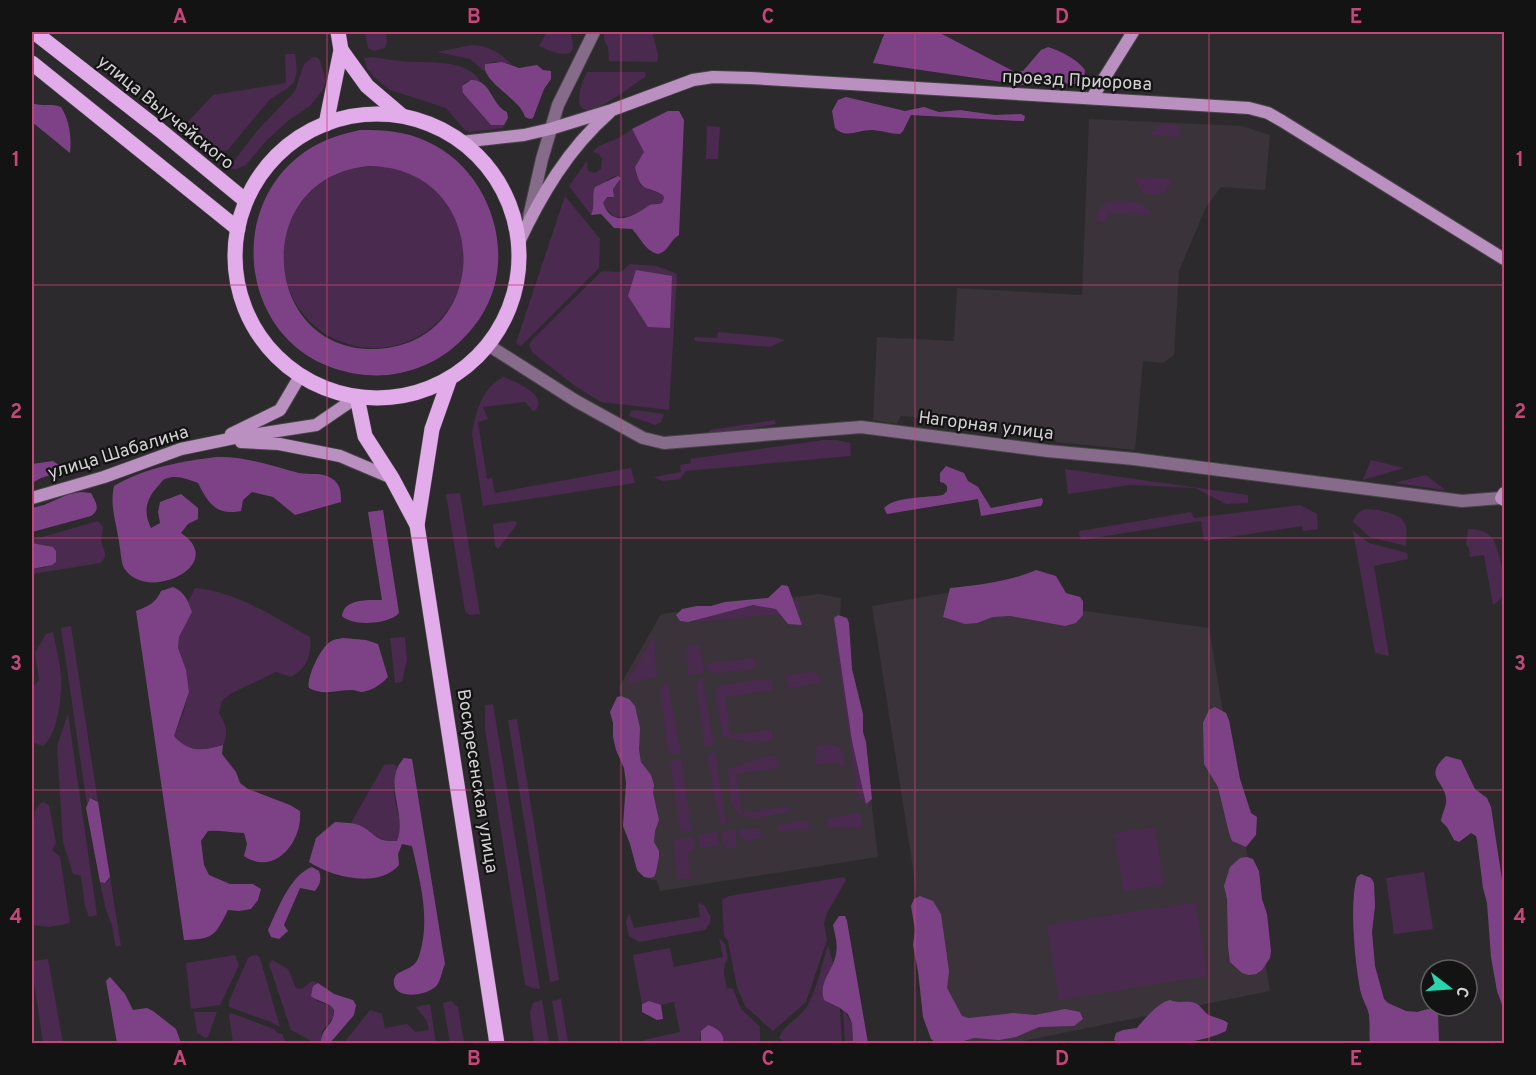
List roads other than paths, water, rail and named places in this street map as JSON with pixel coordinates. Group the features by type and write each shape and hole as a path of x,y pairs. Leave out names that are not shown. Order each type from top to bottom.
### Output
{"main road":[{"name":"улица Выучейского","path":"34,32 161,130 246,201"},
{"path":"326,124 341,50 338,32"},
{"path":"341,50 371,91 403,117"},
{"path":"32,63 238,229"},
{"path":"372,114 403,117 443,130 479,157 494,176 509,205 518,244 518,275 504,319 488,345 464,368 450,378 418,392 383,398 357,397 331,391 300,376 274,354 253,326 240,295 235,262 238,229 246,201 260,176 278,154 301,137 326,124 349,117 372,114"},
{"name":"Воскресенская улица","path":"450,378 432,429 417,525 497,1044"},
{"name":"Воскресенская улица","path":"357,397 365,436 392,478 417,525"}],"street":[{"path":"528,224 550,129 572,74 594,32"},
{"path":"1092,98 1133,32"},
{"name":"проезд Приорова","path":"461,142 524,135 550,129 612,111 693,80 713,77 1249,108 1268,113 1504,259"},
{"path":"518,244 556,174 573,149 612,111"},
{"name":"Нагорная улица","path":"488,345 580,404 644,438 664,443 861,427 1048,452 1134,459 1462,501 1503,497"},
{"path":"216,441 280,410 300,376"},
{"path":"216,441 316,425 357,397"},
{"path":"216,441 279,444 340,456 392,478"},
{"name":"улица Шабалина","path":"32,498 216,441"}]}
